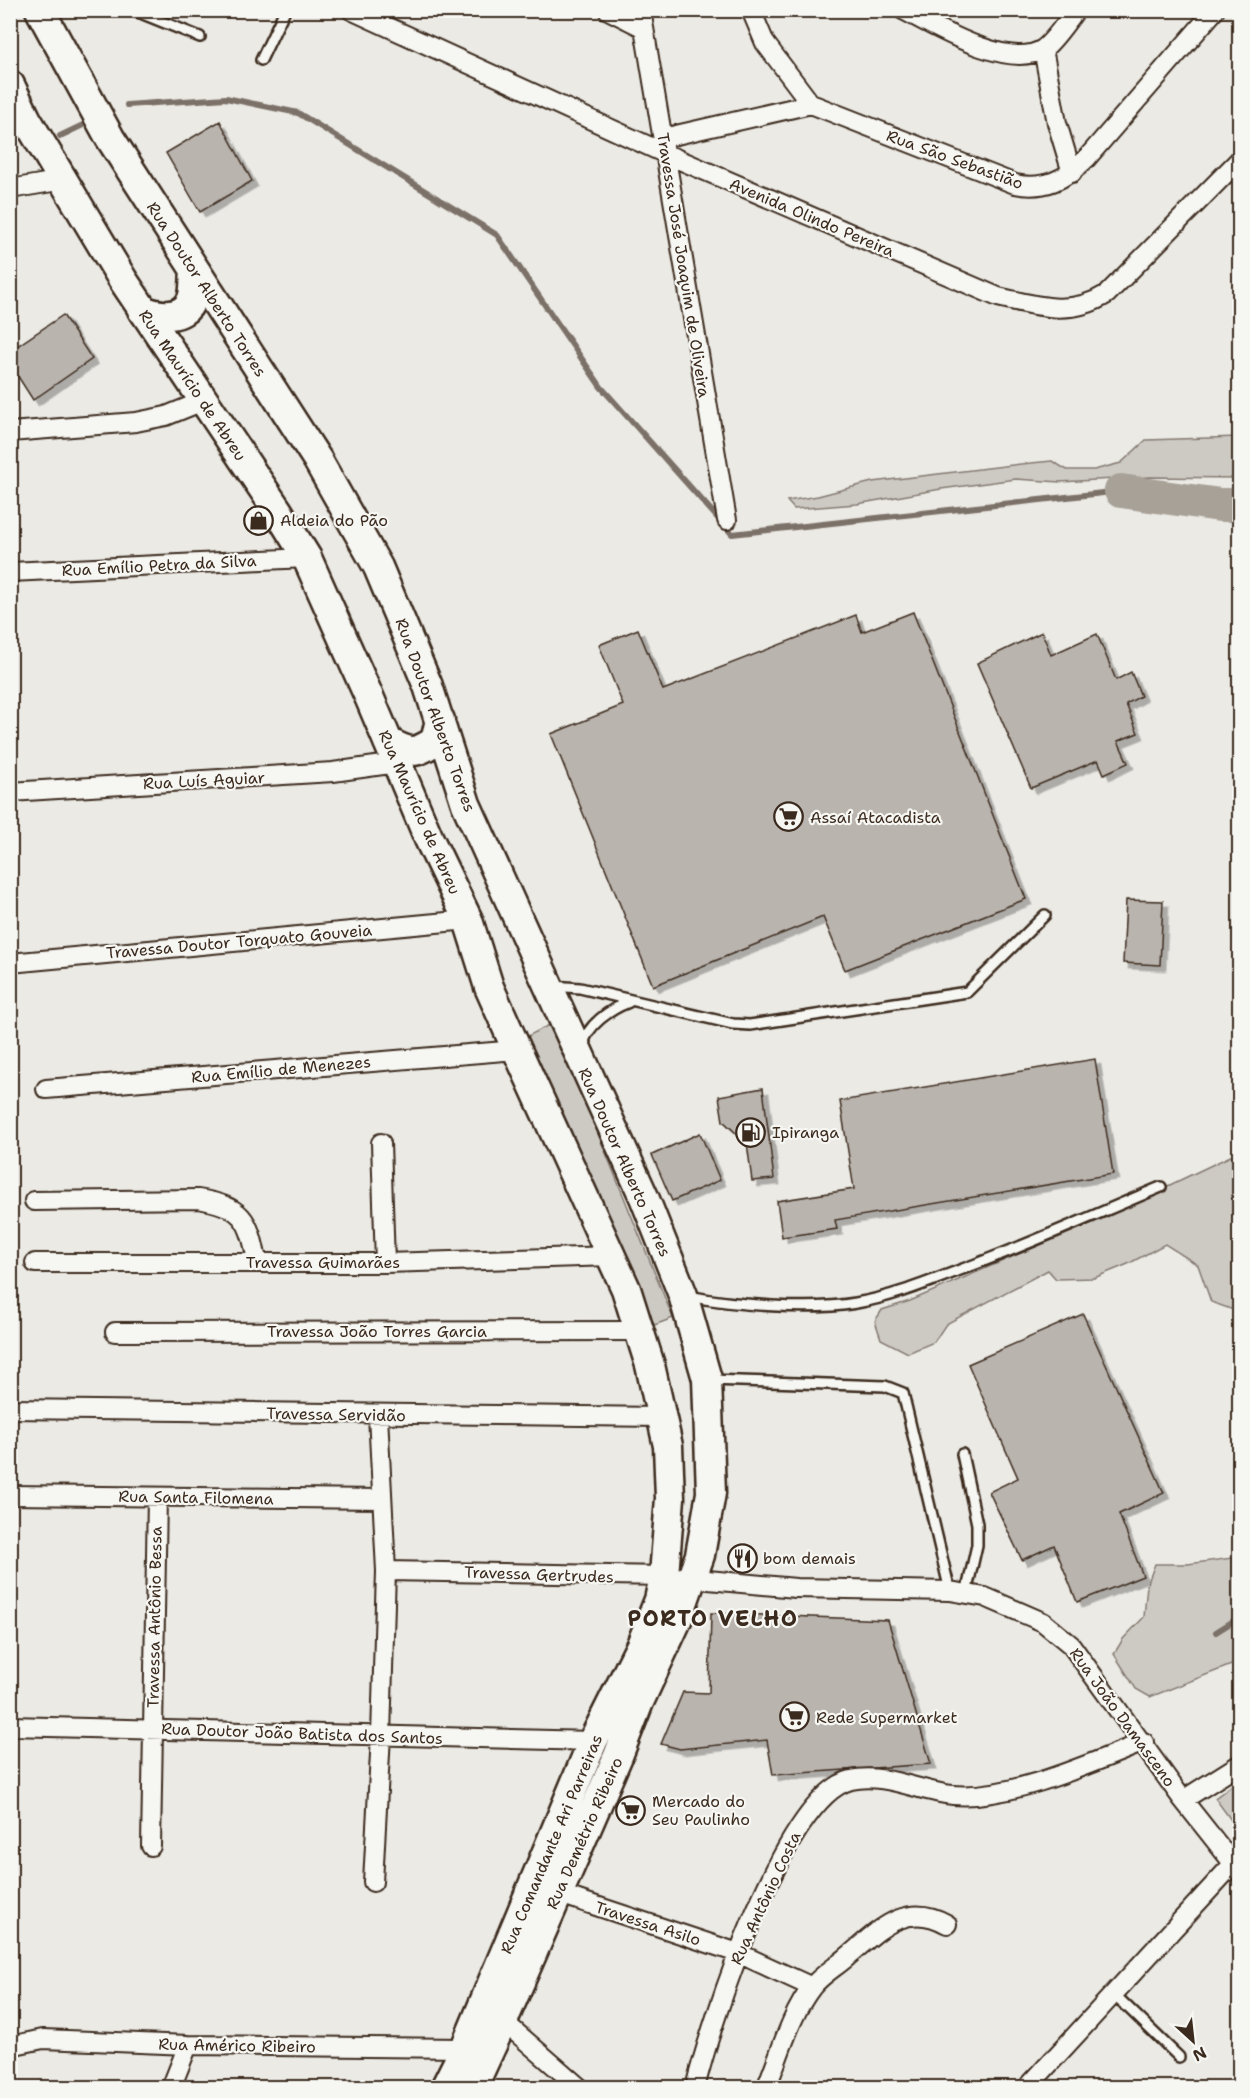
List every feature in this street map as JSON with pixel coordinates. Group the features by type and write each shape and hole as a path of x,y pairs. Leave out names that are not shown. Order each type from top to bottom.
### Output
{"main road":[{"name":"Rua Doutor Alberto Torres","path":"40,10 110,138 317,459 378,567 440,720 466,804 580,1061 644,1197 683,1295 706,1379 711,1493 700,1556 692,1578"},
{"name":"Rua Maurício de Abreu","path":"10,85 19,123 64,180 142,310 307,558 408,790 468,920 489,987 612,1256 639,1330 668,1446 670,1498 662,1588"},
{"path":"142,310 167,316 185,308 192,300 195,270"},
{"path":"392,752 419,751 435,741 440,720"},
{"path":"408,790 414,774 426,766 443,767 456,774"},
{"name":"Rua Demétrio Ribeiro","path":"472,2088 618,1756 639,1702 677,1620 692,1578"},
{"name":"Rua Comandante Ari Parreiras","path":"445,2088 465,2048 593,1741 641,1645 662,1588"}],"street":[{"name":"Avenida Olindo Pereira","path":"351,10 665,146 998,297 1061,310 1094,303 1107,294 1239,159"},
{"path":"608,10 643,19"},
{"path":"665,146 811,104 765,43 751,10"},
{"path":"903,10 968,44 989,50 1022,54 1043,49 1076,10"},
{"name":"Rua São Sebastião","path":"811,104 1015,184 1042,186 1072,173 1215,10"},
{"name":"Travessa José Joaquim de Oliveira","path":"643,19 727,520"},
{"path":"1043,49 1057,123 1072,173"},
{"path":"10,189 64,180"},
{"path":"10,432 136,422 166,416 203,401"},
{"name":"Rua Emílio Petra da Silva","path":"10,572 307,558"},
{"name":"Rua Luís Aguiar","path":"10,792 333,772 392,752"},
{"name":"Travessa Doutor Torquato Gouveia","path":"10,963 468,920"},
{"name":"Rua Emílio de Menezes","path":"46,1089 517,1050"},
{"path":"381,1143 385,1263"},
{"path":"34,1201 198,1199 222,1203 237,1210 247,1222 257,1261"},
{"name":"Travessa Guimarães","path":"35,1263 257,1261 385,1263 612,1256"},
{"name":"Travessa João Torres Garcia","path":"115,1332 639,1330"},
{"name":"Travessa Servidão","path":"10,1409 661,1417"},
{"path":"373,1882 381,1735 386,1571 378,1415"},
{"name":"Rua Santa Filomena","path":"10,1496 381,1499"},
{"name":"Travessa Antônio Bessa","path":"152,1846 157,1497"},
{"name":"Travessa Gertrudes","path":"386,1571 662,1588 692,1578"},
{"name":"Rua João Damasceno","path":"692,1578 796,1588 958,1593 985,1597 1042,1622 1071,1645 1144,1742 1183,1800 1236,1868"},
{"name":"Rua Doutor João Batista dos Santos","path":"10,1726 593,1741"},
{"name":"Rua Antônio Costa","path":"694,2088 709,2031 738,1953 801,1822 819,1799 837,1785 868,1777 953,1795 987,1794 1072,1770 1144,1742"},
{"path":"1183,1800 1239,1764"},
{"path":"1027,2088 1236,1868"},
{"name":"Travessa Asilo","path":"558,1893 738,1953 812,1987"},
{"path":"766,2088 792,2024 812,1987 883,1927 902,1917 928,1915 947,1924"},
{"path":"503,2021 580,2088"},
{"name":"Rua Américo Ribeiro","path":"10,2046 43,2039 188,2045 465,2048"},
{"path":"171,2088 188,2045"}],"lane":[{"path":"133,10 200,37"},
{"path":"261,60 285,10"},
{"path":"548,986 580,988 629,1002 733,1024 750,1025 967,992 1045,915"},
{"path":"580,1061 584,1038 611,1009 629,1002"},
{"path":"683,1295 705,1299 794,1306 824,1307 857,1303 909,1289 983,1262 1161,1187"},
{"path":"706,1379 885,1386 903,1393 958,1593"},
{"path":"958,1593 977,1545 977,1524 962,1454"},
{"path":"1114,1994 1179,2057"}],"shaded area":[{"path":"1239,437 1239,478 1150,477 1060,482 1016,479 857,504 794,509 787,501 818,496 872,482 1021,464 1052,461 1067,470 1094,470 1121,463 1146,440"},
{"path":"553,1023 673,1318 649,1327 520,1040"},
{"path":"1239,1152 1239,1312 1211,1302 1198,1265 1165,1244 1128,1264 1094,1278 1056,1279 1048,1270 946,1324 934,1342 908,1353 881,1339 875,1321 882,1310 910,1301 1086,1225"},
{"path":"1239,1557 1239,1662 1150,1697 1136,1689 1114,1654 1123,1639 1144,1617 1147,1585 1155,1564 1188,1564"},
{"path":"1239,1780 1239,1831 1215,1798"}],"building":[{"path":"220,121 252,181 200,212 166,153"},
{"path":"63,315 92,359 33,400 10,364 10,351"},
{"name":"Assaí Atacadista","path":"913,612 1026,899 845,970 823,917 653,986 551,734 623,705 599,645 638,629 663,690 856,615 862,632"},
{"path":"1042,632 1051,655 1097,634 1116,680 1131,672 1141,696 1126,704 1138,733 1118,741 1128,763 1104,774 1098,760 1031,788 977,663"},
{"path":"1126,900 1163,901 1160,965 1123,963"},
{"path":"1095,1059 1113,1174 835,1220 837,1229 782,1237 777,1201 854,1189 840,1101"},
{"name":"Ipiranga","path":"763,1088 774,1179 752,1181 747,1143 723,1121 719,1096"},
{"path":"700,1133 720,1180 672,1201 652,1155"},
{"path":"1083,1314 1164,1493 1119,1514 1143,1576 1077,1602 1054,1545 1022,1560 989,1492 1018,1478 968,1364"},
{"name":"Rede Supermarket","path":"711,1613 888,1620 931,1764 773,1775 767,1740 680,1749 661,1744 683,1692 709,1693"}],"waterway":[{"path":"127,105 226,98 298,113 497,235 601,387 732,534 1121,491"},
{"path":"60,136 83,125"},
{"path":"1121,491 1220,505 1240,505"},
{"path":"1216,1632 1240,1617"}],"place":[{"name":"Aldeia do Pão","path":"259,520"},
{"name":"Assaí Atacadista","path":"789,817"},
{"name":"Ipiranga","path":"751,1132"},
{"name":"bom demais","path":"742,1558"},
{"name":"Rede Supermarket","path":"795,1717"},
{"name":"Mercado do Seu Paulinho","path":"631,1810"}],"district":[{"name":"PORTO VELHO","path":"713,1618"}]}
